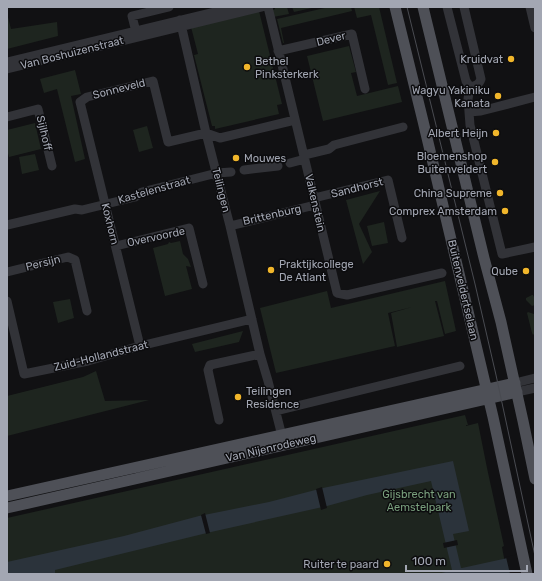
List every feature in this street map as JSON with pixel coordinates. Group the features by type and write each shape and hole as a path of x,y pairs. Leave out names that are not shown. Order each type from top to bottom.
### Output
{"main road":[{"name":"Buitenveldertselaan","path":"395,7 422,114 488,394 527,574"},
{"path":"423,7 501,322 535,479"},
{"name":"Van Nijenrodeweg","path":"7,496 283,440 516,388"},
{"name":"Van Nijenrodeweg","path":"7,508 283,440"}],"street":[{"name":"Van Boshuizenstraat","path":"136,34 131,12 169,7"},
{"name":"Van Boshuizenstraat","path":"181,23 235,7"},
{"name":"Van Boshuizenstraat","path":"7,69 181,23 262,7"},
{"name":"Valkenstein","path":"268,7 337,293 347,295 442,273"},
{"path":"447,7 466,81 470,87 468,99 470,125 502,254 535,247"},
{"path":"464,7 482,79 477,85 470,87"},
{"path":"530,7 535,28"},
{"name":"Teilingen","path":"181,23 206,133 230,226 260,354 283,440"},
{"name":"Van Boshuizenstraat","path":"7,62 136,34"},
{"name":"Dever","path":"278,51 352,34 365,89"},
{"name":"Sonneveld","path":"80,102 87,97 153,81 168,142 206,133"},
{"path":"469,112 480,111 535,97"},
{"name":"Koxhorn","path":"80,102 140,346"},
{"name":"Sijlhoff","path":"7,117 38,109 52,166"},
{"path":"206,133 220,138 295,120"},
{"path":"290,163 330,149 334,145 403,127"},
{"path":"244,170 278,166"},
{"name":"Kastelenstraat","path":"7,225 75,209 82,210 135,197 142,192 217,173 231,172"},
{"name":"Sandhorst","path":"314,202 388,180 402,238"},
{"name":"Brittenburg","path":"230,226 314,202"},
{"name":"Overvoorde","path":"116,246 189,228 203,284"},
{"name":"Persijn","path":"7,272 68,257 75,260 87,310"},
{"name":"Zuid-Hollandstraat","path":"7,301 24,374 88,361 140,346 252,319"},
{"path":"219,420 208,370 210,365 260,354"},
{"path":"276,411 460,366"},
{"name":"Van Nijenrodeweg","path":"516,388 535,378"},
{"name":"Van Nijenrodeweg","path":"516,388 535,388"}],"green space":[{"path":"279,7 287,7 289,14 273,17 273,10"},
{"path":"292,7 316,7 294,12"},
{"path":"329,7 351,7 352,11 281,28 283,43 277,19"},
{"path":"354,7 379,7 397,83 388,85 371,15 357,18"},
{"path":"259,11 282,104 277,105 279,114 215,129 215,126 212,126 194,55 198,54 191,27"},
{"path":"7,13 11,29 57,22 58,36 7,49"},
{"path":"349,46 356,72 351,73 357,96 398,86 402,102 323,121 307,56"},
{"path":"75,70 81,94 71,96 85,159 75,162 57,89 44,93 40,79"},
{"path":"35,123 41,149 9,157 7,150 7,130"},
{"path":"147,126 153,148 139,152 133,130"},
{"path":"35,154 39,170 22,174 19,157"},
{"path":"380,191 359,224 372,252 363,264 346,200"},
{"path":"384,222 388,243 372,246 367,226"},
{"path":"180,241 183,254 188,259 191,267 186,266 192,289 165,296 153,248 168,244 169,242"},
{"path":"445,281 456,331 445,334 437,301 435,301 444,336 397,347 391,313 412,307 388,313 395,346 276,373 260,308 327,291 331,308"},
{"path":"532,295 535,299 535,305 532,306 526,298"},
{"path":"70,299 74,318 58,323 53,302"},
{"path":"527,313 534,314 535,333 533,335"},
{"path":"243,331 239,342 195,352 192,344"},
{"path":"96,371 105,401 149,400 7,436 7,396 83,377"},
{"name":"Gijsbrecht van Aemstelpark","path":"465,415 468,425 466,426 478,423 504,546 502,547 507,574 7,574 7,518"}],"shaded area":[{"path":"453,461 469,531 453,534 461,568 535,552 535,574 437,574 452,570 431,481 55,570 55,574 7,574 7,562 124,536 199,516"}],"pier":[{"path":"322,487 327,508 321,510 316,489"},
{"path":"205,513 210,533 206,534 201,515"},
{"path":"457,540 458,545 444,548 443,543"},
{"path":"535,550 535,574 510,574 506,557"}],"tram line":[{"path":"407,7 475,284 535,556"}],"place":[{"name":"Kruidvat","path":"511,59"},
{"name":"Bethel Pinksterkerk","path":"247,67"},
{"name":"Wagyu Yakiniku Kanata","path":"498,96"},
{"name":"Albert Heijn","path":"496,133"},
{"name":"Mouwes","path":"236,158"},
{"name":"Bloemenshop Buitenveldert","path":"495,162"},
{"name":"China Supreme","path":"500,193"},
{"name":"Comprex Amsterdam","path":"505,211"},
{"name":"Praktijkcollege De Atlant","path":"271,270"},
{"name":"Qube","path":"526,271"},
{"name":"Teilingen Residence","path":"238,397"},
{"name":"Ruiter te paard","path":"387,564"}]}
